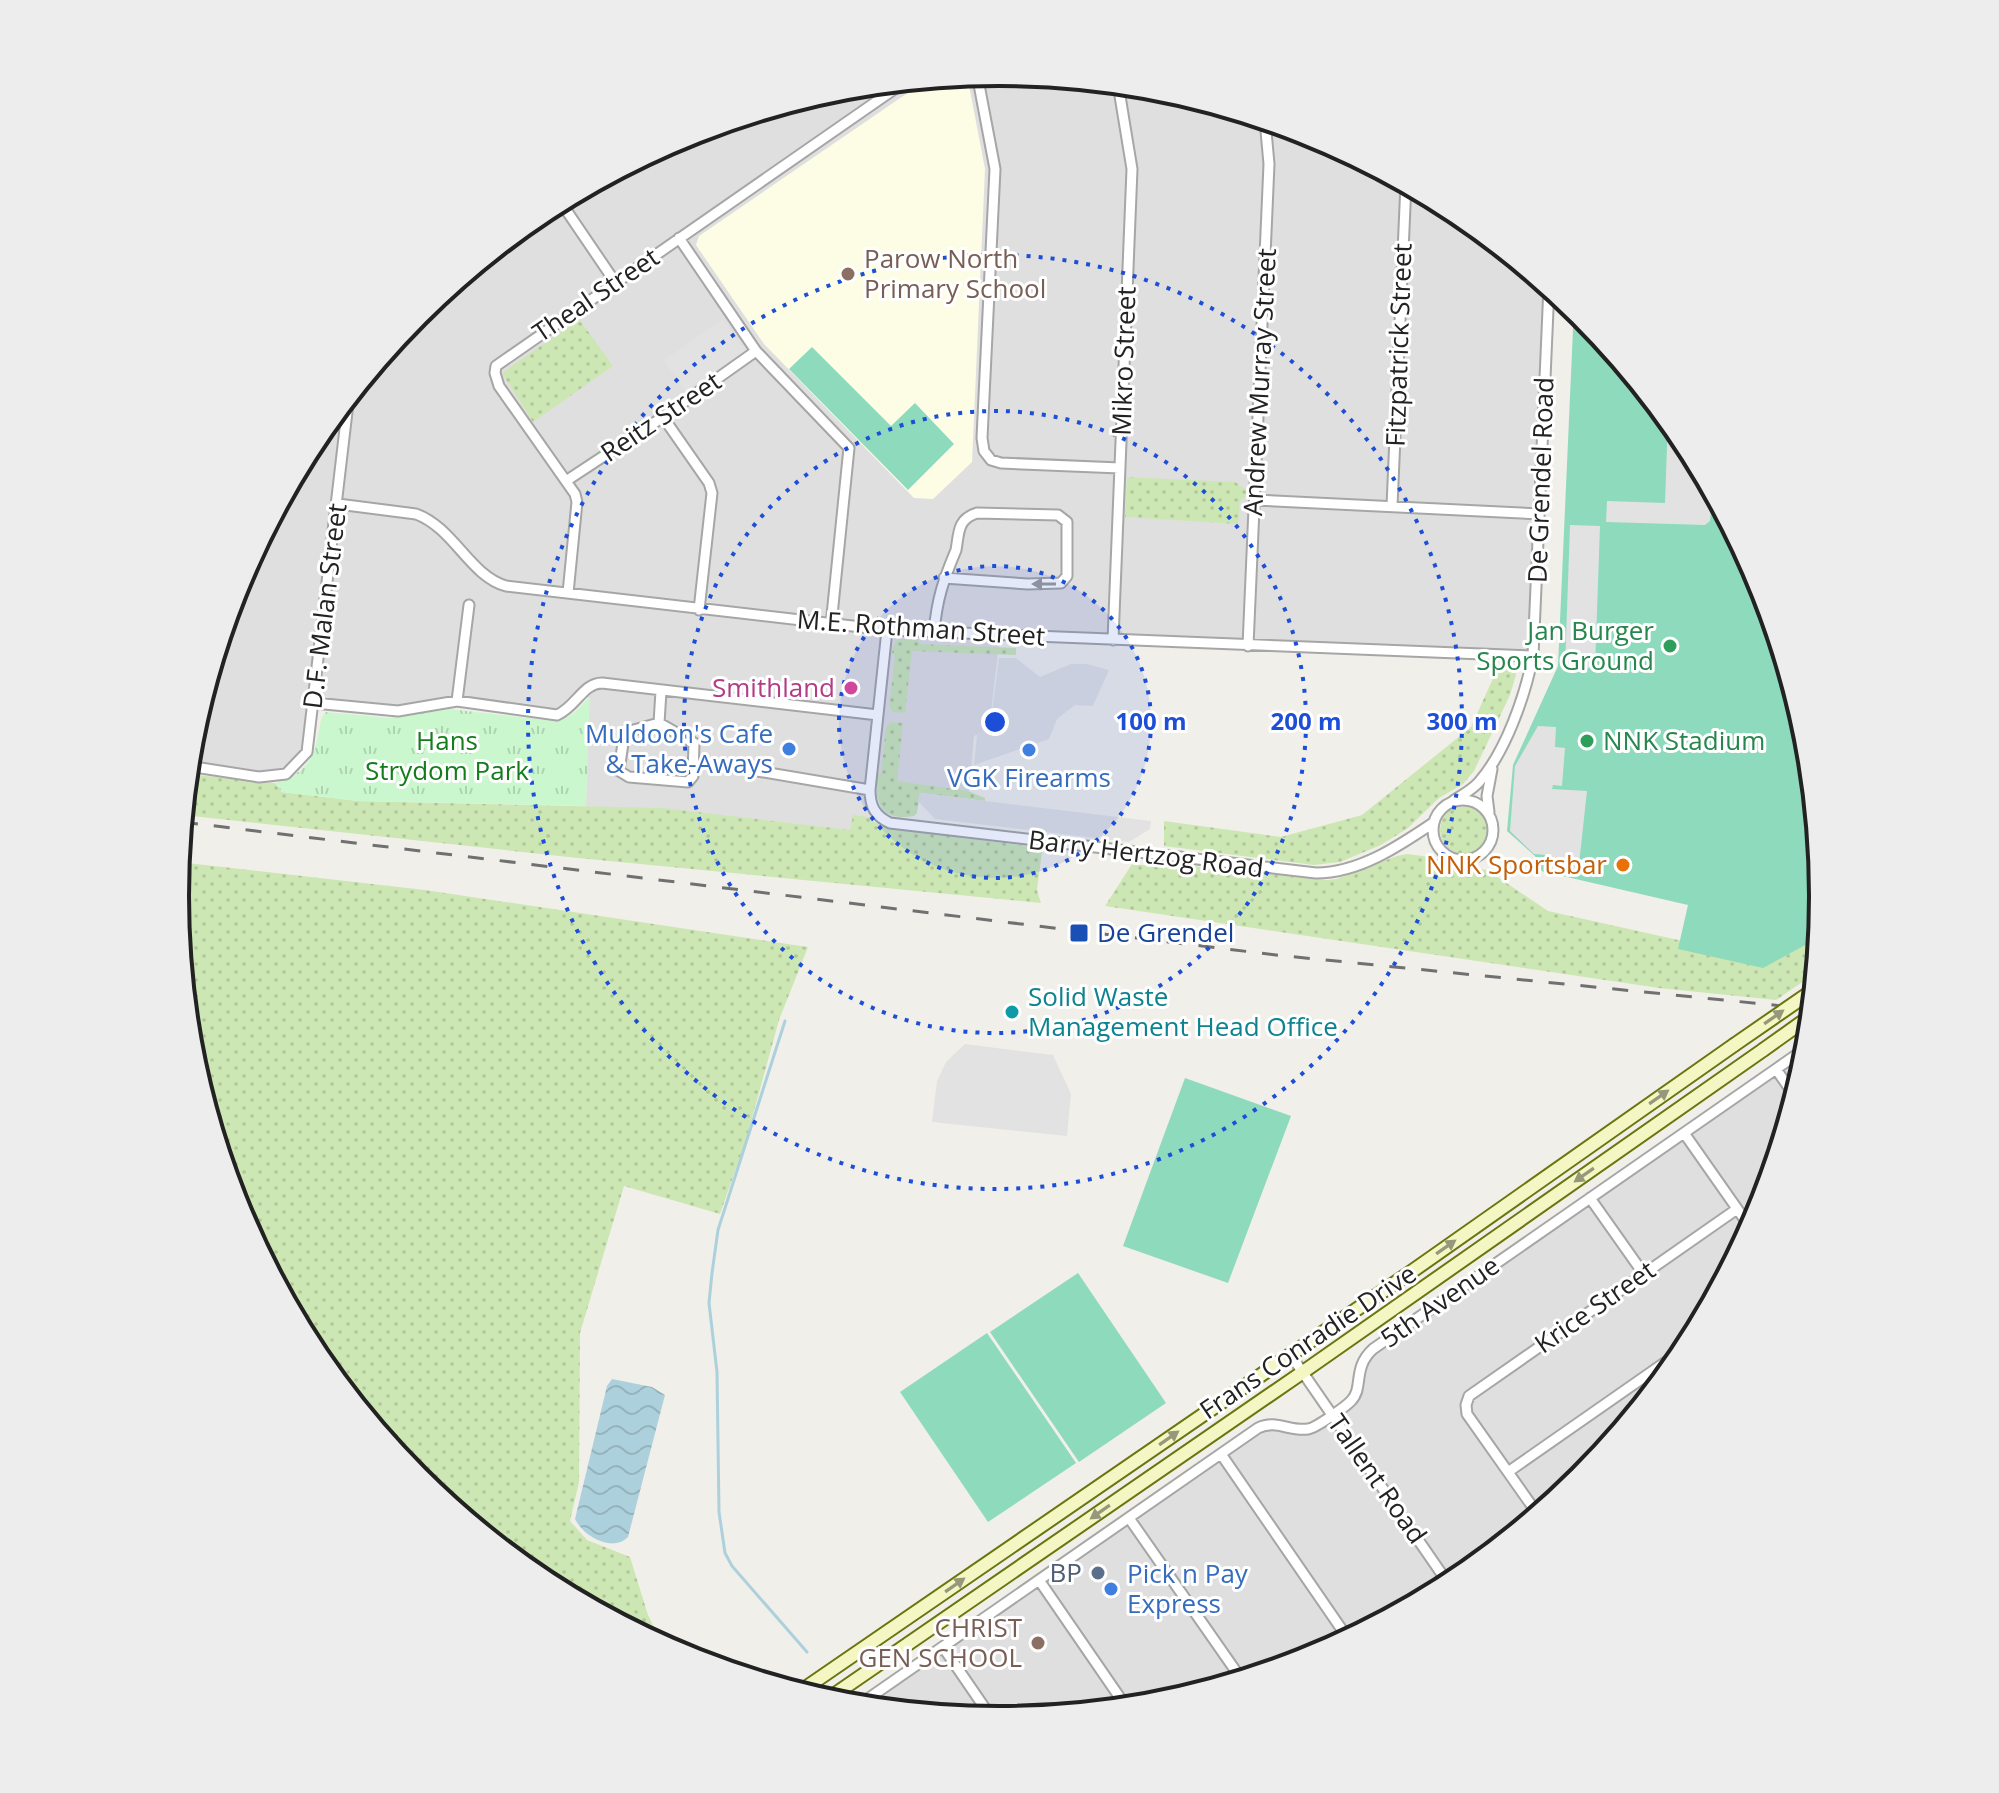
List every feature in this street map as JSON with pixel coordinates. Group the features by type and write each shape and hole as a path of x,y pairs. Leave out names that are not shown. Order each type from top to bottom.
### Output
{"main road":[{"name":"Frans Conradie Drive","path":"811,1684 1803,997"},
{"name":"Frans Conradie Drive","path":"840,1691 1303,1372 1799,1024"}],"street":[{"path":"979,87 995,169 982,438 984,451 991,460 1001,463 1120,468"},
{"name":"Theal Street","path":"568,593 577,502 566,481 499,386 496,366 887,94"},
{"name":"Mikro Street","path":"1113,640 1132,169 1120,96"},
{"name":"Andrew Murray Street","path":"1248,646 1269,164 1266,131"},
{"name":"Fitzpatrick Street","path":"1392,506 1405,195"},
{"path":"567,212 615,282"},
{"path":"679,238 756,351 849,448 831,625"},
{"name":"De Grendel Road","path":"1453,801 1478,784 1493,762 1523,697 1533,656 1548,300"},
{"name":"Reitz Street","path":"566,481 756,351"},
{"name":"D.F. Malan Street","path":"200,768 259,777 286,774 307,752 347,416"},
{"path":"663,417 709,483 712,493 699,610"},
{"path":"1255,500 1539,514"},
{"name":"M.E. Rothman Street","path":"338,504 426,518 443,530 497,583 699,610 887,630 1533,656"},
{"path":"934,632 937,598 944,578 957,547 958,529 963,521 973,513 1058,515 1067,522 1067,576 1061,583 1028,584 944,578"},
{"path":"457,701 469,605"},
{"path":"734,767 870,790 887,630"},
{"path":"314,703 398,711 457,701 557,715 569,710 594,683 878,715"},
{"path":"659,723 661,691"},
{"path":"659,723 694,743 693,776 688,782 629,777 619,771 624,736 630,731 659,723"},
{"name":"De Grendel Road","path":"1489,812 1487,796 1493,762"},
{"name":"Barry Hertzog Road","path":"870,790 874,811 883,820 895,825 1308,873 1327,873 1346,868 1393,849 1433,823"},
{"path":"1453,801 1473,801 1489,812 1494,828 1490,845 1484,852 1467,860 1457,860 1440,850 1433,833 1437,813 1453,801"},
{"name":"5th Avenue","path":"1332,1415 1354,1398 1360,1366 1373,1349 1794,1057"},
{"path":"1776,1069 1787,1085"},
{"path":"1684,1133 1743,1218"},
{"path":"1590,1198 1643,1273"},
{"name":"Krice Street","path":"1508,1472 1467,1414 1466,1402 1471,1393 1737,1209"},
{"name":"Tallent Road","path":"1290,1354 1442,1575"},
{"path":"1533,1507 1508,1472 1660,1366"},
{"path":"872,1696 1265,1425 1307,1429 1332,1415"},
{"path":"1221,1454 1342,1630"},
{"path":"1129,1518 1236,1671"},
{"path":"1039,1580 1120,1697"},
{"path":"943,1647 984,1706"}],"shaded area":[{"name":"Parow North Primary School","path":"969,87 985,169 972,462 933,499 914,498 764,344 696,245 699,236 910,91"},
{"path":"946,88 1053,88 1158,102 1260,129 1358,170 1450,223 1493,253 1548,300 1532,658 1000,636 989,729 974,736 969,793 870,779 876,815 865,834 586,808 588,698 582,693 563,712 456,700 398,710 313,702 306,752 279,774 200,768 205,738 232,636 251,586 298,491 356,403 426,323 506,253 594,195 689,148 739,129 841,102"},
{"path":"723,319 745,351 685,391 664,360"},
{"path":"1667,438 1711,510 1710,521 1705,525 1606,522 1607,501 1665,503"},
{"path":"1570,525 1600,526 1595,668 1565,667"},
{"path":"999,658 1016,658 1040,677 1071,664 1087,664 1109,670 1093,706 1075,705 1057,719 1049,739 974,765 977,735 990,728"},
{"path":"1538,726 1556,727 1555,747 1565,748 1562,786 1553,785 1552,789 1587,791 1578,873 1545,870 1547,855 1534,854 1510,831 1515,766"},
{"path":"920,793 1151,821 1150,829 1129,842 935,819 918,801"},
{"path":"965,1044 1053,1055 1071,1094 1067,1136 932,1122 937,1081 946,1062"},
{"path":"1794,1056 1782,1106 1748,1207 1701,1302 1673,1347 1643,1390 1573,1470 1493,1540 1450,1570 1405,1598 1310,1645 1260,1664 1158,1691 1105,1700 1000,1707 946,1705 872,1696 1258,1428 1306,1429 1350,1401 1363,1359"}],"green space":[{"path":"579,319 613,366 533,422 502,373"},
{"name":"Jan Burger Sports Ground","path":"1573,323 1643,403 1701,491 1748,586 1767,636 1794,738 1803,791 1810,896 1808,943 1763,968 1678,949 1688,905 1554,874 1550,876 1539,869 1535,856 1507,831 1513,765 1558,666"},
{"path":"812,347 891,426 915,403 954,444 908,490 789,369"},
{"path":"1127,477 1235,482 1247,490 1246,497 1240,501 1238,524 1125,517"},
{"path":"917,639 920,644 1016,648 1016,655 912,651 905,713 893,712 889,707 895,658 892,652 895,642"},
{"path":"1500,663 1515,665 1516,675 1510,695 1474,771 1463,784 1439,798 1408,828 1381,845 1340,862 1314,865 1164,846 1164,821 1281,837 1362,815 1471,727"},
{"name":"Hans Strydom Park","path":"590,696 586,806 358,801 282,792 275,783 294,775 311,758 326,712 389,718 449,709 552,721 569,716"},
{"path":"890,722 903,723 897,781 968,791 985,798 985,801 920,793 914,816 887,813 879,801 877,784 886,728"},
{"path":"199,775 275,783 282,792 358,801 663,808 850,830 853,815 867,817 882,827 1036,847 1042,852 1037,890 1041,903 578,858 194,816"},
{"path":"1464,806 1481,813 1488,830 1481,847 1464,854 1447,847 1440,830 1447,813"},
{"path":"1397,856 1431,857 1454,865 1487,870 1548,911 1741,954 1809,936 1805,980 1776,1000 1659,988 1105,906 1132,864 1153,866 1155,862 1327,880"},
{"path":"190,863 425,890 808,947 779,1020 746,1140 720,1214 624,1186 580,1333 579,1482 570,1521 587,1540 630,1557 655,1630 594,1598 549,1570 465,1506 426,1470 356,1390 298,1302 251,1207 217,1106 196,1002 191,950"},
{"path":"1185,1078 1291,1116 1228,1283 1123,1246"},
{"path":"1078,1273 1166,1403 1079,1462 990,1332"},
{"path":"987,1333 1076,1463 988,1522 900,1392"}],"water":[{"path":"612,1379 652,1387 665,1395 628,1537 621,1542 606,1543 584,1531 575,1519 607,1386"}],"waterway":[{"path":"785,1021 718,1230 709,1303 717,1372 719,1512 725,1553 732,1566 807,1652"}],"railway":[{"path":"193,823 1276,955 1802,1008"}],"place":[{"name":"Parow North Primary School","path":"848,274"},
{"name":"Jan Burger Sports Ground","path":"1670,646"},
{"name":"Smithland","path":"851,688"},
{"name":"NNK Stadium","path":"1587,741"},
{"name":"Muldoon's Cafe & Take-Aways","path":"789,749"},
{"name":"VGK Firearms","path":"1029,750"},
{"name":"NNK Sportsbar","path":"1623,865"},
{"name":"De Grendel","path":"1079,933"},
{"name":"Solid Waste Management Head Office","path":"1012,1012"},
{"name":"BP","path":"1098,1573"},
{"name":"Pick n Pay Express","path":"1111,1589"},
{"name":"CHRIST GEN SCHOOL","path":"1038,1643"}]}
